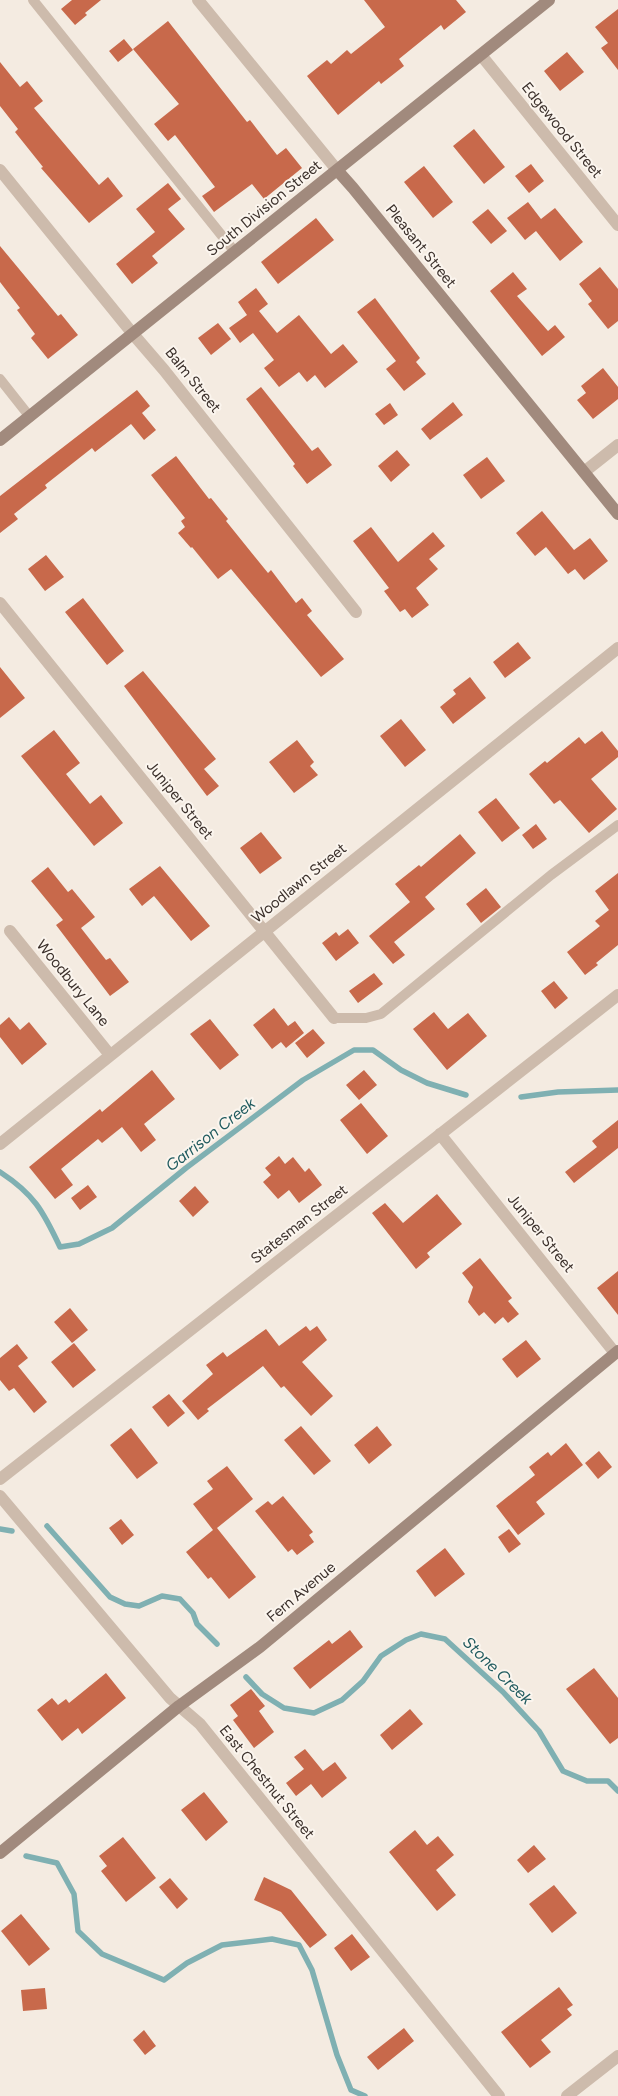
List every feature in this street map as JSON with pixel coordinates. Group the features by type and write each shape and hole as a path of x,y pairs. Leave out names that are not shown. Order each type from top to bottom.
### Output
{"street":[{"name":"Pleasant Street","path":"198,0 618,514"},
{"name":"South Division Street","path":"0,440 549,0"},
{"name":"Edgewood Street","path":"481,55 618,225"},
{"name":"Balm Street","path":"0,170 171,378 356,612"},
{"path":"584,472 618,445"},
{"name":"Juniper Street","path":"0,603 334,1018"},
{"name":"Woodlawn Street","path":"0,1144 618,648"},
{"name":"Woodbury Lane","path":"10,931 110,1055"},
{"name":"Statesman Street","path":"0,1479 618,995"},
{"name":"Juniper Street","path":"440,1134 617,1352"},
{"name":"Fern Avenue","path":"0,1853 179,1706 260,1647 617,1352"},
{"name":"East Chestnut Street","path":"0,1496 179,1706 200,1724 499,2096"},
{"path":"567,2096 618,2056"}],"lane":[{"path":"33,0 235,252"},
{"path":"0,379 30,416"},
{"path":"334,1018 366,1018 381,1014 552,875 618,826"}],"building":[{"path":"72,0 101,0 85,13 87,15 75,25 61,9"},
{"path":"364,0 456,0 466,12 444,30 441,25 399,59 404,66 381,84 379,81 338,115 307,76 327,60 331,64 347,50 351,54 385,27"},
{"path":"618,9 618,70 601,48 608,43 595,27"},
{"path":"168,21 247,122 250,120 277,155 286,148 302,168 264,199 252,184 214,212 202,196 215,187 175,135 168,141 154,124 179,104 133,49"},
{"path":"124,39 133,50 118,62 109,51"},
{"path":"567,52 584,72 560,91 544,71"},
{"path":"0,62 20,87 27,81 43,101 34,108 99,185 108,177 123,196 89,223 41,168 43,167 15,132 18,129 0,106"},
{"path":"474,129 505,167 484,184 453,146"},
{"path":"531,164 544,181 529,193 515,176"},
{"path":"424,166 453,202 433,218 404,182"},
{"path":"168,183 181,199 168,209 185,229 152,256 158,263 132,284 116,264 155,232 136,209"},
{"path":"528,202 541,219 555,208 583,242 560,261 536,231 525,240 507,218"},
{"path":"488,209 507,231 491,244 472,222"},
{"path":"316,218 334,240 278,284 261,262"},
{"path":"0,246 58,316 61,314 78,335 48,359 31,338 35,334 17,310 20,308 0,282"},
{"path":"600,267 618,289 618,321 608,329 588,304 592,301 579,284"},
{"path":"513,272 527,289 517,296 548,331 555,325 565,337 542,356 490,291"},
{"path":"256,288 268,304 259,311 277,333 299,315 331,354 343,344 358,362 325,388 315,375 307,382 299,372 279,387 264,368 274,360 253,333 240,343 229,328 247,315 238,302"},
{"path":"375,298 420,358 416,362 426,374 404,391 386,369 396,361 357,312"},
{"path":"218,323 231,339 211,355 198,338"},
{"path":"603,368 618,387 618,399 593,419 577,400 586,393 581,386"},
{"path":"261,387 312,451 318,447 332,465 307,484 293,466 295,464 246,399"},
{"path":"137,390 150,406 142,413 156,430 144,440 131,424 95,452 92,448 45,485 47,488 14,514 18,519 0,533 0,496"},
{"path":"453,402 463,415 430,440 421,429"},
{"path":"390,403 398,415 384,425 375,414"},
{"path":"397,450 410,465 391,482 378,466"},
{"path":"176,456 209,499 211,498 228,519 226,521 268,573 271,570 296,603 302,598 312,611 307,615 344,659 321,677 231,569 218,579 178,533 185,527 181,521 185,518 151,475"},
{"path":"487,457 505,481 481,499 463,475"},
{"path":"542,511 574,550 590,538 608,561 584,580 575,569 568,574 546,547 535,556 516,533"},
{"path":"371,527 398,562 433,532 445,546 429,559 438,569 416,588 429,605 412,618 405,609 400,612 384,591 389,588 353,541"},
{"path":"46,555 64,577 45,591 28,569"},
{"path":"83,598 124,651 107,665 65,612"},
{"path":"518,642 531,658 505,678 493,662"},
{"path":"0,667 25,698 0,718"},
{"path":"143,671 216,759 204,769 219,786 207,796 124,686"},
{"path":"470,677 486,698 453,724 440,707 456,694 453,690"},
{"path":"401,719 426,750 405,767 380,736"},
{"path":"54,730 80,763 66,774 90,804 101,795 123,823 94,846 21,756"},
{"path":"602,731 618,751 618,757 591,779 617,809 589,833 560,800 554,804 529,774 545,761 547,763 579,737 585,744"},
{"path":"297,740 314,762 310,766 318,775 294,793 269,762"},
{"path":"496,798 520,828 502,842 478,812"},
{"path":"536,824 547,839 533,849 522,835"},
{"path":"261,832 282,858 260,874 240,848"},
{"path":"460,834 476,853 425,897 435,909 394,942 405,955 393,964 369,936 410,902 395,884 419,865 421,867"},
{"path":"160,866 210,926 191,941 154,896 142,906 129,889"},
{"path":"48,867 68,892 72,889 95,917 81,928 106,960 110,958 129,982 110,996 56,925 63,920 31,881"},
{"path":"618,873 618,945 585,975 567,952 600,926 595,921 609,910 595,891"},
{"path":"486,888 501,907 481,923 466,904"},
{"path":"348,929 359,943 336,961 322,943 336,932 339,936"},
{"path":"374,973 383,984 358,1003 349,991"},
{"path":"554,981 568,998 555,1009 541,991"},
{"path":"274,1008 288,1026 295,1021 304,1033 286,1048 281,1042 272,1049 253,1025"},
{"path":"434,1012 448,1029 468,1013 487,1036 447,1070 413,1029"},
{"path":"9,1017 20,1030 29,1022 47,1044 22,1065 0,1037 0,1025"},
{"path":"210,1019 239,1055 220,1070 190,1034"},
{"path":"313,1029 325,1043 307,1058 295,1043"},
{"path":"152,1070 175,1099 144,1124 156,1140 141,1152 122,1127 102,1143 98,1139 61,1169 73,1185 55,1199 29,1167 100,1109 102,1112"},
{"path":"364,1070 377,1085 359,1100 346,1085"},
{"path":"361,1103 388,1136 367,1154 340,1120"},
{"path":"618,1120 618,1148 574,1183 565,1172 597,1147 592,1141"},
{"path":"279,1156 285,1164 293,1157 305,1172 309,1168 322,1185 299,1203 289,1190 278,1199 263,1182 271,1175 265,1168"},
{"path":"88,1185 97,1197 80,1210 71,1198"},
{"path":"195,1186 209,1202 193,1217 179,1201"},
{"path":"437,1194 462,1224 427,1253 430,1257 416,1269 372,1213 385,1203 403,1223"},
{"path":"480,1258 512,1298 508,1301 519,1314 508,1323 503,1317 495,1324 484,1312 479,1316 468,1302 473,1287 462,1273"},
{"path":"618,1271 618,1315 597,1288"},
{"path":"70,1308 88,1330 72,1343 54,1322"},
{"path":"306,1326 310,1331 317,1326 327,1340 302,1362 333,1396 311,1416 284,1386 281,1388 263,1366 207,1409 209,1411 198,1420 182,1401 213,1374 206,1365 223,1352 227,1357 266,1329 279,1346"},
{"path":"526,1340 541,1359 517,1378 502,1359"},
{"path":"74,1343 96,1370 73,1388 51,1362"},
{"path":"17,1344 28,1358 18,1366 47,1402 34,1413 14,1388 9,1391 0,1380 0,1358"},
{"path":"169,1394 185,1413 168,1427 152,1407"},
{"path":"301,1426 331,1461 314,1475 284,1440"},
{"path":"377,1426 392,1445 369,1464 354,1445"},
{"path":"131,1428 158,1463 137,1479 110,1445"},
{"path":"566,1443 583,1465 536,1502 545,1514 518,1535 496,1506 535,1475 529,1467 548,1452 551,1456"},
{"path":"599,1451 612,1467 598,1479 585,1463"},
{"path":"227,1466 253,1499 217,1528 256,1577 229,1599 211,1577 208,1579 186,1552 213,1530 193,1504 213,1489 207,1481"},
{"path":"283,1496 313,1532 309,1535 314,1542 297,1555 292,1549 288,1552 255,1511 268,1501 272,1505"},
{"path":"121,1519 134,1535 122,1545 109,1528"},
{"path":"509,1529 521,1544 509,1553 498,1537"},
{"path":"445,1548 465,1574 435,1597 416,1571"},
{"path":"350,1630 363,1647 310,1689 293,1668 329,1640 332,1644"},
{"path":"594,1668 618,1698 618,1738 610,1744 566,1689"},
{"path":"106,1673 126,1698 82,1734 78,1728 62,1741 37,1710 52,1698 58,1705 66,1699 69,1703"},
{"path":"251,1689 265,1706 259,1711 274,1732 254,1748 233,1720 238,1716 230,1705"},
{"path":"410,1709 423,1724 392,1750 380,1735"},
{"path":"305,1749 323,1771 335,1762 347,1778 322,1798 311,1784 296,1796 286,1783 304,1769 294,1757"},
{"path":"204,1792 228,1822 206,1841 181,1810"},
{"path":"415,1830 427,1845 438,1836 454,1855 436,1870 456,1895 437,1911 389,1852"},
{"path":"123,1837 156,1878 126,1902 101,1871 107,1866 99,1856"},
{"path":"534,1845 546,1859 528,1873 517,1860"},
{"path":"264,1877 291,1890 327,1935 310,1948 281,1912 254,1900"},
{"path":"170,1878 188,1899 177,1909 159,1887"},
{"path":"554,1885 577,1913 552,1933 529,1904"},
{"path":"21,1914 50,1949 29,1966 1,1931"},
{"path":"352,1934 370,1957 351,1971 334,1948"},
{"path":"559,1987 573,2005 567,2009 572,2015 541,2040 551,2052 530,2068 501,2032"},
{"path":"45,1988 47,2009 23,2011 21,1990"},
{"path":"404,2028 414,2041 378,2070 367,2057"},
{"path":"144,2030 156,2046 145,2055 133,2040"}],"waterway":[{"name":"Garrison Creek","path":"0,1172 12,1180 36,1204 43,1213 60,1247 79,1244 112,1228 186,1168 303,1080 354,1050 373,1050 401,1070 427,1083 466,1095"},
{"name":"Garrison Creek","path":"521,1097 558,1092 618,1090"},
{"name":"Stone Creek","path":"47,1526 110,1597 125,1604 139,1606 162,1596 180,1599 193,1613 197,1624 217,1644"},
{"name":"Stone Creek","path":"0,1529 12,1531"},
{"name":"Stone Creek","path":"246,1677 262,1694 284,1708 314,1713 342,1700 363,1681 381,1656 406,1640 421,1634 445,1639 503,1692 539,1731 563,1771 587,1781 608,1781 618,1791"},
{"path":"26,1856 57,1863 74,1894 78,1931 102,1954 164,1980 187,1963 222,1945 272,1939 299,1945 312,1970 337,2055 351,2090 365,2096"}]}
